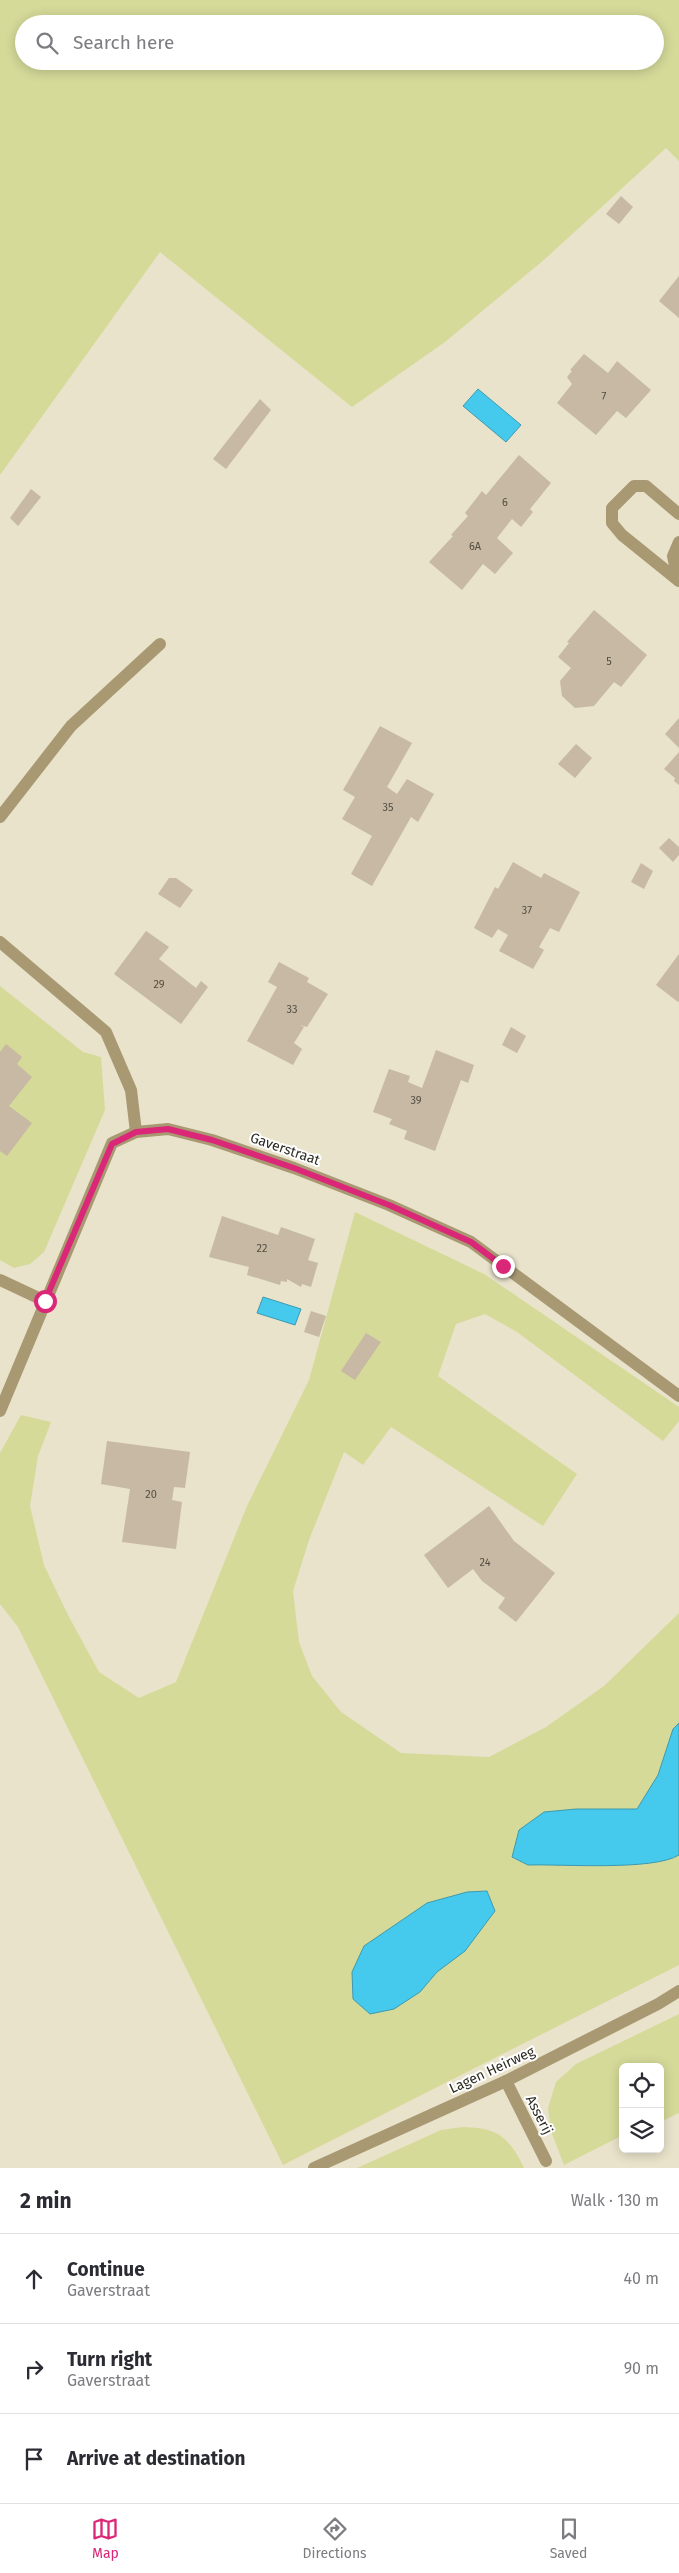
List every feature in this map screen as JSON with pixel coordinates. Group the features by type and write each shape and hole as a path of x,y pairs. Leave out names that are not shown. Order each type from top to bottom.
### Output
{"street":[{"path":"678,580 622,535 612,524 612,508 634,486 646,486 679,514"},
{"path":"678,580 674,556 679,542"},
{"path":"0,817 71,726 160,644"},
{"path":"0,942 106,1032 131,1090 136,1132"},
{"name":"Gaverstraat","path":"0,1411 112,1144 136,1132 168,1129 212,1140 294,1168 389,1205 471,1242 679,1396"},
{"path":"0,1280 45,1301"},
{"name":"Lagen Heirweg","path":"314,2168 506,2081 658,2004 679,1991"},
{"name":"Asserij","path":"506,2081 546,2161"}],"green space":[{"path":"0,0 679,0 679,161 666,148 545,259 445,342 352,407 160,252 0,475"},
{"path":"0,986 83,1052 101,1057 105,1110 44,1252 30,1264 14,1268 0,1260"},
{"path":"355,1212 484,1274 679,1407 679,1421 663,1441 517,1332 485,1314 456,1324 438,1376 577,1474 543,1526 391,1427 363,1465 344,1452 309,1540 293,1591 299,1642 312,1676 341,1712 401,1753 489,1757 546,1727 604,1686 679,1613 679,1965 283,2165 18,1627 0,1604 0,1453 21,1415 51,1422 38,1456 30,1506 44,1565 68,1615 99,1672 139,1698 176,1682 247,1506 309,1380"},
{"path":"679,2014 679,2113 664,2120 664,2063 619,2063 619,2137 564,2165 551,2131 548,2108 556,2082 576,2064"},
{"path":"463,2127 485,2129 501,2136 519,2157 524,2168 357,2168 441,2130"}],"water":[{"path":"478,389 521,425 506,442 463,406"},
{"path":"263,1297 301,1309 295,1325 257,1313"},
{"path":"679,1723 679,1855 649,1863 606,1866 528,1865 512,1857 519,1830 544,1812 576,1809 637,1809 658,1775 673,1729"},
{"path":"487,1891 495,1911 465,1951 437,1972 420,1992 394,2009 370,2014 353,1999 352,1972 364,1946 427,1903 467,1892"}],"building":[{"path":"621,196 633,207 619,224 606,214"},
{"path":"679,276 679,318 659,301"},
{"path":"584,354 608,373 617,361 651,390 626,418 617,411 596,435 557,403 572,384 567,377 572,371 570,370"},
{"path":"260,399 271,410 226,469 213,459"},
{"path":"519,455 551,483 530,509 533,512 521,527 512,519 497,538 513,553 495,574 483,564 462,590 429,562 468,516 465,513 482,491 486,495"},
{"path":"31,489 41,497 18,526 10,518"},
{"path":"594,610 647,655 621,687 614,682 594,706 575,708 562,696 560,681 571,668 558,657 569,643 567,642"},
{"path":"679,718 679,748 665,734"},
{"path":"380,726 412,743 387,787 397,794 407,779 434,794 418,822 411,817 372,886 351,874 372,836 342,819 355,797 343,790"},
{"path":"576,744 592,758 575,778 558,764"},
{"path":"679,752 679,785 674,781 675,778 664,769"},
{"path":"669,838 679,847 679,855 673,862 659,848"},
{"path":"513,862 541,878 544,873 580,892 559,932 550,928 539,947 544,950 533,969 499,951 508,935 498,929 492,938 474,928 495,887 498,889"},
{"path":"641,863 653,871 644,889 631,882"},
{"path":"169,878 176,878 193,890 180,908 158,894"},
{"path":"146,931 169,947 159,959 196,988 201,981 208,987 181,1024 114,974"},
{"path":"679,954 679,1001 678,1002 656,985"},
{"path":"279,962 309,978 307,982 328,994 307,1027 300,1025 304,1027 294,1043 302,1049 293,1065 247,1041 277,987 268,982"},
{"path":"511,1027 526,1036 517,1053 502,1045"},
{"path":"6,1044 22,1057 17,1064 32,1077 9,1106 32,1123 7,1156 0,1151 0,1052"},
{"path":"436,1050 474,1065 468,1083 461,1080 435,1151 404,1139 407,1131 389,1124 392,1119 373,1112 389,1069 410,1076 408,1082 422,1088"},
{"path":"222,1216 278,1235 281,1227 315,1239 308,1260 318,1263 311,1287 302,1284 301,1287 287,1279 287,1282 281,1281 280,1285 247,1275 249,1267 209,1257"},
{"path":"311,1311 326,1316 319,1337 304,1332"},
{"path":"366,1333 381,1342 355,1380 341,1371"},
{"path":"107,1441 190,1452 185,1488 174,1487 172,1500 182,1502 176,1549 122,1542 130,1489 101,1484"},
{"path":"489,1506 514,1541 555,1573 516,1622 498,1608 505,1598 482,1581 473,1569 448,1588 424,1555"}],"route":[{"path":"45,1301 112,1144 136,1132 168,1129 212,1140 294,1168 389,1205 471,1242 503,1266"}]}
